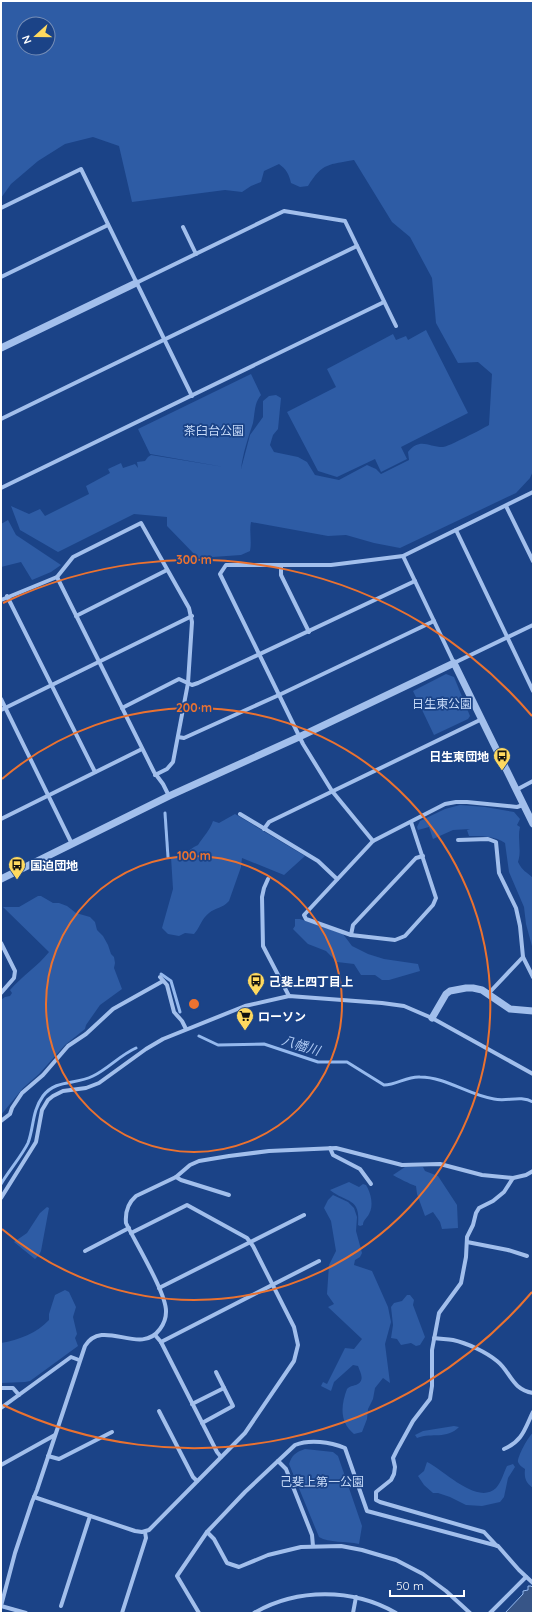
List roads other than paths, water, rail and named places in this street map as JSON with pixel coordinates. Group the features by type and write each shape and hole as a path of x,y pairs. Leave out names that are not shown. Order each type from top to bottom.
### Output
{"street":[{"path":"1,208 81,170 192,396"},
{"path":"1,348 284,211 345,221 396,326"},
{"path":"1,277 108,225"},
{"path":"183,227 196,254"},
{"path":"1,419 357,246"},
{"path":"1,488 384,302"},
{"path":"373,840 332,791 299,737 220,574 226,565 331,565 403,556 533,492"},
{"path":"506,506 533,561"},
{"path":"1,600 57,577 73,557 141,523 189,608 192,616 188,683 178,737 171,764 156,775"},
{"path":"456,530 533,691"},
{"path":"403,556 533,824"},
{"path":"280,565 281,575 309,632"},
{"path":"76,616 167,570"},
{"path":"57,577 142,749 169,796"},
{"path":"122,708 179,679 192,684 198,683 259,656 415,581"},
{"path":"8,596 95,772"},
{"path":"3,709 192,616"},
{"path":"178,737 184,738 279,695 434,621"},
{"path":"1,879 169,796 299,737 533,625"},
{"path":"1,699 3,709 72,844"},
{"path":"264,829 269,822 482,719"},
{"path":"1,818 142,749"},
{"path":"516,790 533,782"},
{"path":"411,822 436,898 429,910 405,936 395,940 351,935 306,919 304,915 373,840 445,804 456,802 517,807 523,805"},
{"path":"240,814 318,861 337,879"},
{"path":"458,840 477,839 496,842 499,873 516,908 520,926 523,957 533,977"},
{"path":"351,935 354,925 416,858 423,856"},
{"path":"268,879 262,897 263,946 289,996"},
{"path":"1,944 15,971 14,978 1,993"},
{"path":"488,994 523,957"},
{"path":"160,977 167,986 174,1012 182,1021 186,1029"},
{"path":"1,1121 10,1114 12,1108 26,1090 43,1075 68,1046 86,1034 113,1009 163,981"},
{"path":"432,1018 444,996 450,992 473,988 488,994 510,1009 519,1011 533,1011"},
{"path":"1,1198 36,1142 42,1110 48,1100 57,1093 86,1088 104,1080 153,1045 186,1029 245,1006 289,996 397,1005 414,1010 432,1018 533,1074"},
{"path":"330,1148 332,1155 360,1169 371,1184"},
{"path":"26,1613 10,1611 1,1606 4,1591 79,1360 87,1342 96,1336 104,1334 143,1340 152,1338 162,1325 166,1313 164,1298 129,1228 126,1217 131,1200 136,1196 176,1177 190,1165 207,1159 252,1152 330,1148 350,1151 402,1165 440,1164 482,1175 513,1178 526,1175 533,1171"},
{"path":"176,1177 181,1180 229,1195"},
{"path":"513,1178 504,1192 493,1201 479,1208 476,1213 473,1225 467,1237 466,1257 461,1283 439,1313 431,1365 432,1386 430,1399 413,1421 397,1450 393,1458 395,1468 394,1474 391,1480 376,1492 376,1500 484,1532 533,1583"},
{"path":"34,1498 135,1531 145,1532 149,1530 246,1433 290,1368 297,1354 298,1341 296,1332 273,1285 247,1238 187,1205 131,1233"},
{"path":"159,1288 304,1215"},
{"path":"85,1251 129,1228"},
{"path":"466,1242 508,1250 527,1256"},
{"path":"161,1342 319,1261"},
{"path":"155,1335 161,1342 221,1458"},
{"path":"434,1338 459,1341 489,1356 499,1362 515,1384 523,1390 533,1393"},
{"path":"1,1408 72,1357 79,1360"},
{"path":"202,1423 233,1406 216,1372"},
{"path":"1,1388 14,1388 19,1395"},
{"path":"192,1404 224,1388"},
{"path":"159,1411 193,1477 197,1481"},
{"path":"504,1449 514,1444 521,1437 533,1412"},
{"path":"48,1456 59,1459 112,1432"},
{"path":"1,1465 55,1435"},
{"path":"199,1613 177,1576 207,1532 245,1492 295,1445 302,1442 335,1444 345,1448 367,1511 498,1546"},
{"path":"278,1461 286,1469 312,1535 313,1546"},
{"path":"61,1606 90,1516"},
{"path":"122,1613 146,1538 145,1532"},
{"path":"207,1532 214,1540 227,1563 239,1567 272,1553 293,1548 313,1546 348,1547 375,1553 396,1560 436,1582 470,1613"},
{"path":"490,1613 526,1577"},
{"path":"254,1613 272,1604 302,1596 343,1594 380,1605 396,1613"},
{"path":"353,1613 356,1597"}],"waterway":[{"path":"165,813 168,857"},
{"path":"161,974 171,981 180,1012"},
{"name":"八幡川","path":"199,1036 218,1045 264,1044 318,1062 347,1062 384,1085 393,1084 415,1077 430,1078 448,1083 484,1097 499,1100 523,1099 533,1102"},
{"name":"八幡川","path":"1,1184 28,1143 35,1113 43,1096 54,1087 93,1076 136,1048"}],"place":[{"name":"日生東団地","path":"502,771"},
{"name":"国迫団地","path":"17,880"},
{"name":"己斐上四丁目上","path":"256,996"},
{"name":"ローソン","path":"245,1031"}],"park label":[{"name":"茶臼台公園","path":"214,430"},
{"name":"日生東公園","path":"442,703"},
{"name":"己斐上第一公園","path":"322,1481"}]}
